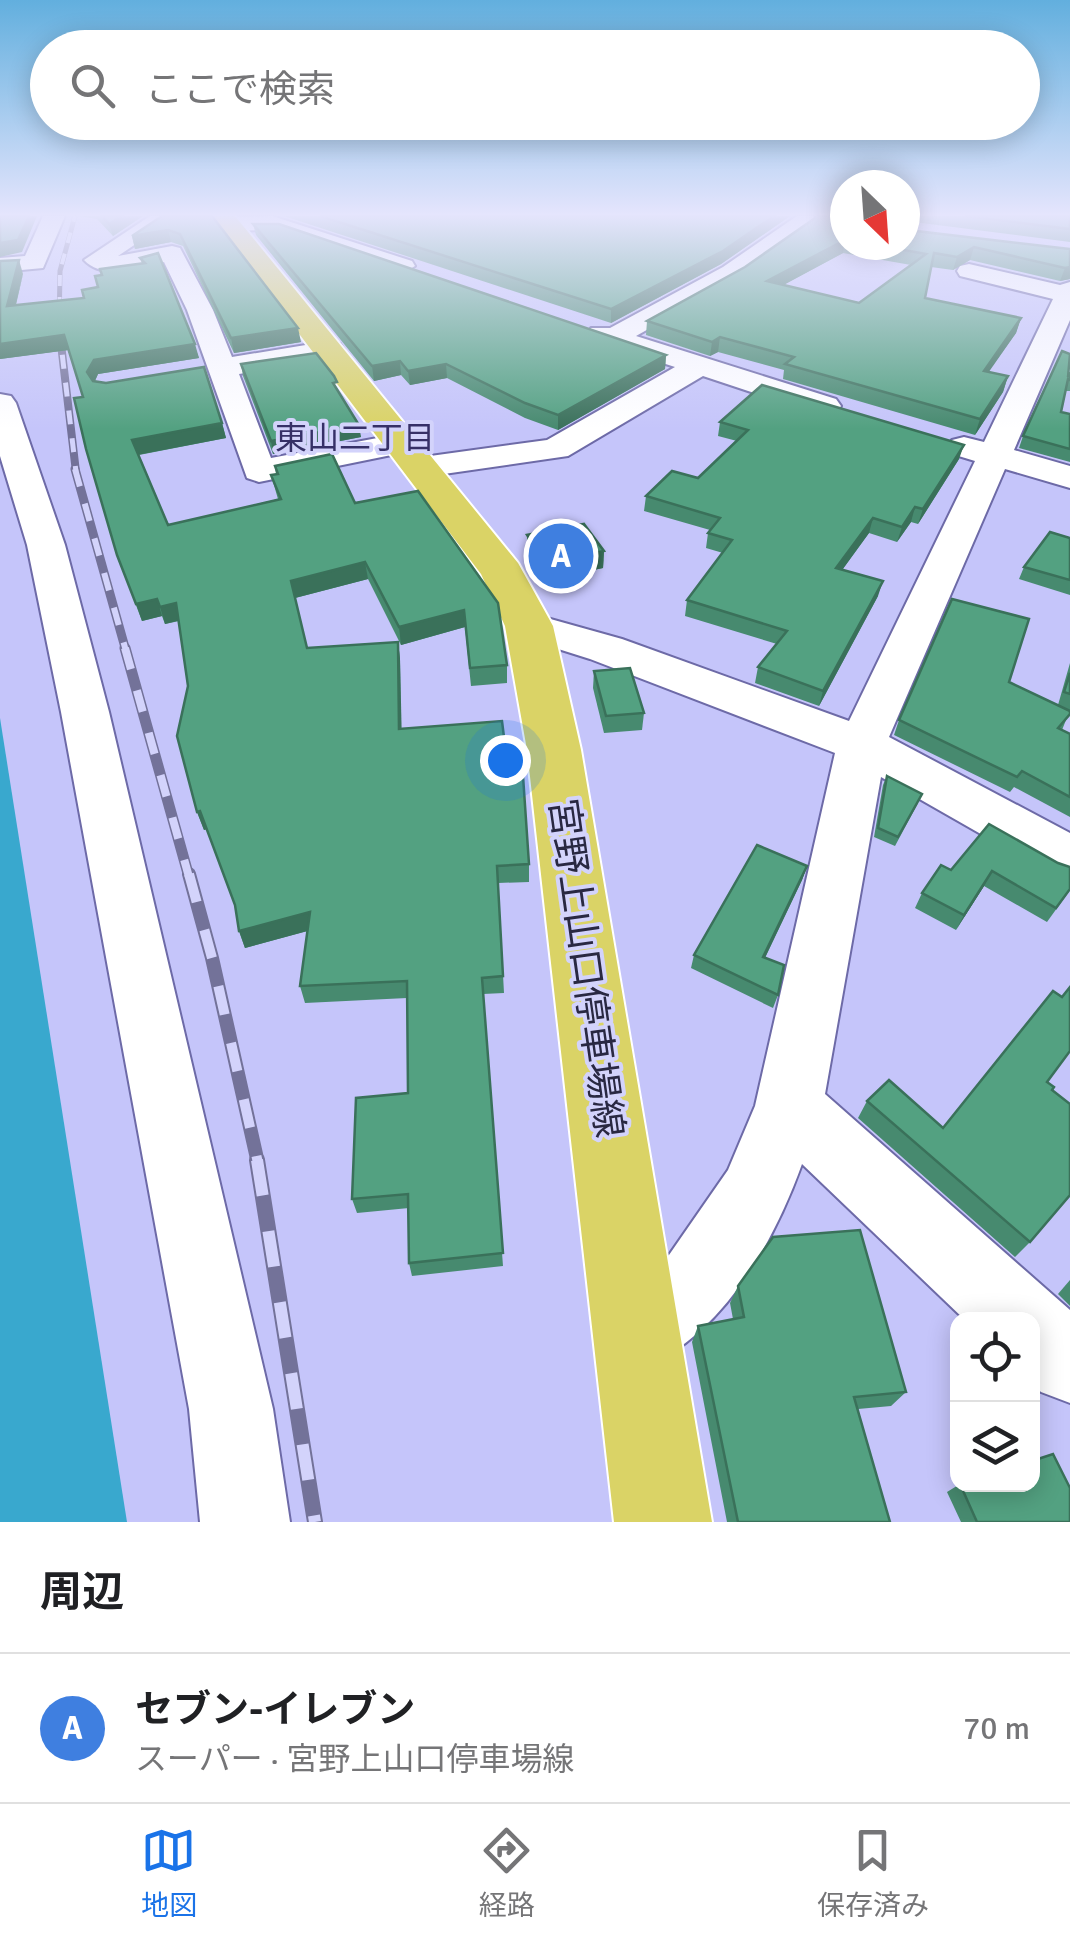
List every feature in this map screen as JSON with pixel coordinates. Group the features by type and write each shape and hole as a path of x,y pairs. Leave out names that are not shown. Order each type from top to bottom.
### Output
{"main road":[{"name":"宮野上山口停車場線","path":"279,287 502,572 529,626 554,750 663,1522"}],"street":[{"path":"189,287 259,471 413,455 556,449 698,366"},
{"path":"612,338 705,287"},
{"path":"638,1330 696,1282 754,1196 789,1106 862,744 995,456 1047,377 1069,293 1042,287"},
{"path":"576,326 847,412"},
{"path":"184,374 330,350"},
{"path":"0,403 46,545 85,712 231,1408 245,1522"},
{"path":"940,440 1070,477"},
{"path":"529,626 606,649 862,744 1070,859"},
{"path":"789,1106 1013,1312"},
{"path":"1040,1336 1070,1364"}],"water":[{"path":"0,718 127,1522 0,1522"}],"building":[{"path":"0,287 12,287 7,306 84,298 82,290 172,287 195,344 94,360 87,372 93,381 106,383 204,367 222,423 132,440 168,525 281,499 271,475 278,474 275,466 332,454 355,503 418,491 498,603 507,665 470,668 464,610 399,627 365,562 291,581 307,648 398,642 399,729 502,721 507,761 522,761 529,864 497,866 503,976 482,978 503,1253 409,1263 408,1194 352,1199 356,1098 408,1093 407,981 300,986 310,912 239,931 235,905 200,811 197,812 177,736 188,686 176,603 160,607 157,599 136,604 117,555 86,449 74,398 83,397 64,335 0,344"},
{"path":"206,287 267,287 298,328 231,338"},
{"path":"306,287 465,287 666,355 558,415 446,364 408,371 400,361 372,366"},
{"path":"542,287 653,287 611,309"},
{"path":"709,287 792,287 859,303 881,287 927,287 925,298 1021,318 984,371 1008,376 980,419 785,364 794,357 720,337 712,342 647,321"},
{"path":"1062,351 1070,354 1070,380 1061,412 1070,414 1070,449 1023,436"},
{"path":"316,353 334,376 337,382 333,383 359,425 271,441 241,364"},
{"path":"762,385 964,445 923,509 915,507 902,527 873,518 836,568 883,581 823,691 758,667 787,631 687,600 732,540 708,533 720,518 646,496 672,471 698,478 748,430 720,422"},
{"path":"584,524 604,551 545,563 527,535"},
{"path":"1050,532 1070,538 1070,580 1024,567"},
{"path":"952,599 1029,619 1009,682 1070,711 1058,728 1070,734 1070,797 1022,771 1017,777 899,720"},
{"path":"630,668 644,713 606,716 594,671"},
{"path":"1070,673 1070,694 1064,692"},
{"path":"887,776 922,794 898,837 878,828"},
{"path":"989,824 1070,867 1070,889 1056,908 992,871 964,915 922,893 941,865 951,870"},
{"path":"757,845 807,866 763,957 784,965 778,995 694,955"},
{"path":"1070,987 1070,1051 1047,1082 1070,1104 1070,1195 1030,1242 867,1101 889,1080 943,1128 1053,991 1062,997"},
{"path":"860,1230 906,1392 854,1397 890,1522 738,1522 698,1326 744,1317 738,1286 773,1237"},
{"path":"1053,1454 1070,1488 1070,1522 977,1522 964,1492 1040,1492 1040,1458"}],"railway":[{"path":"59,327 60,287"},
{"path":"59,327 76,472"},
{"path":"75,469 126,651"},
{"path":"125,648 189,877"},
{"path":"189,874 258,1163"},
{"path":"257,1160 315,1522"}],"place":[{"name":"セブン-イレブン","path":"561,556"}],"district":[{"name":"東山二丁目","path":"355,438"}]}
